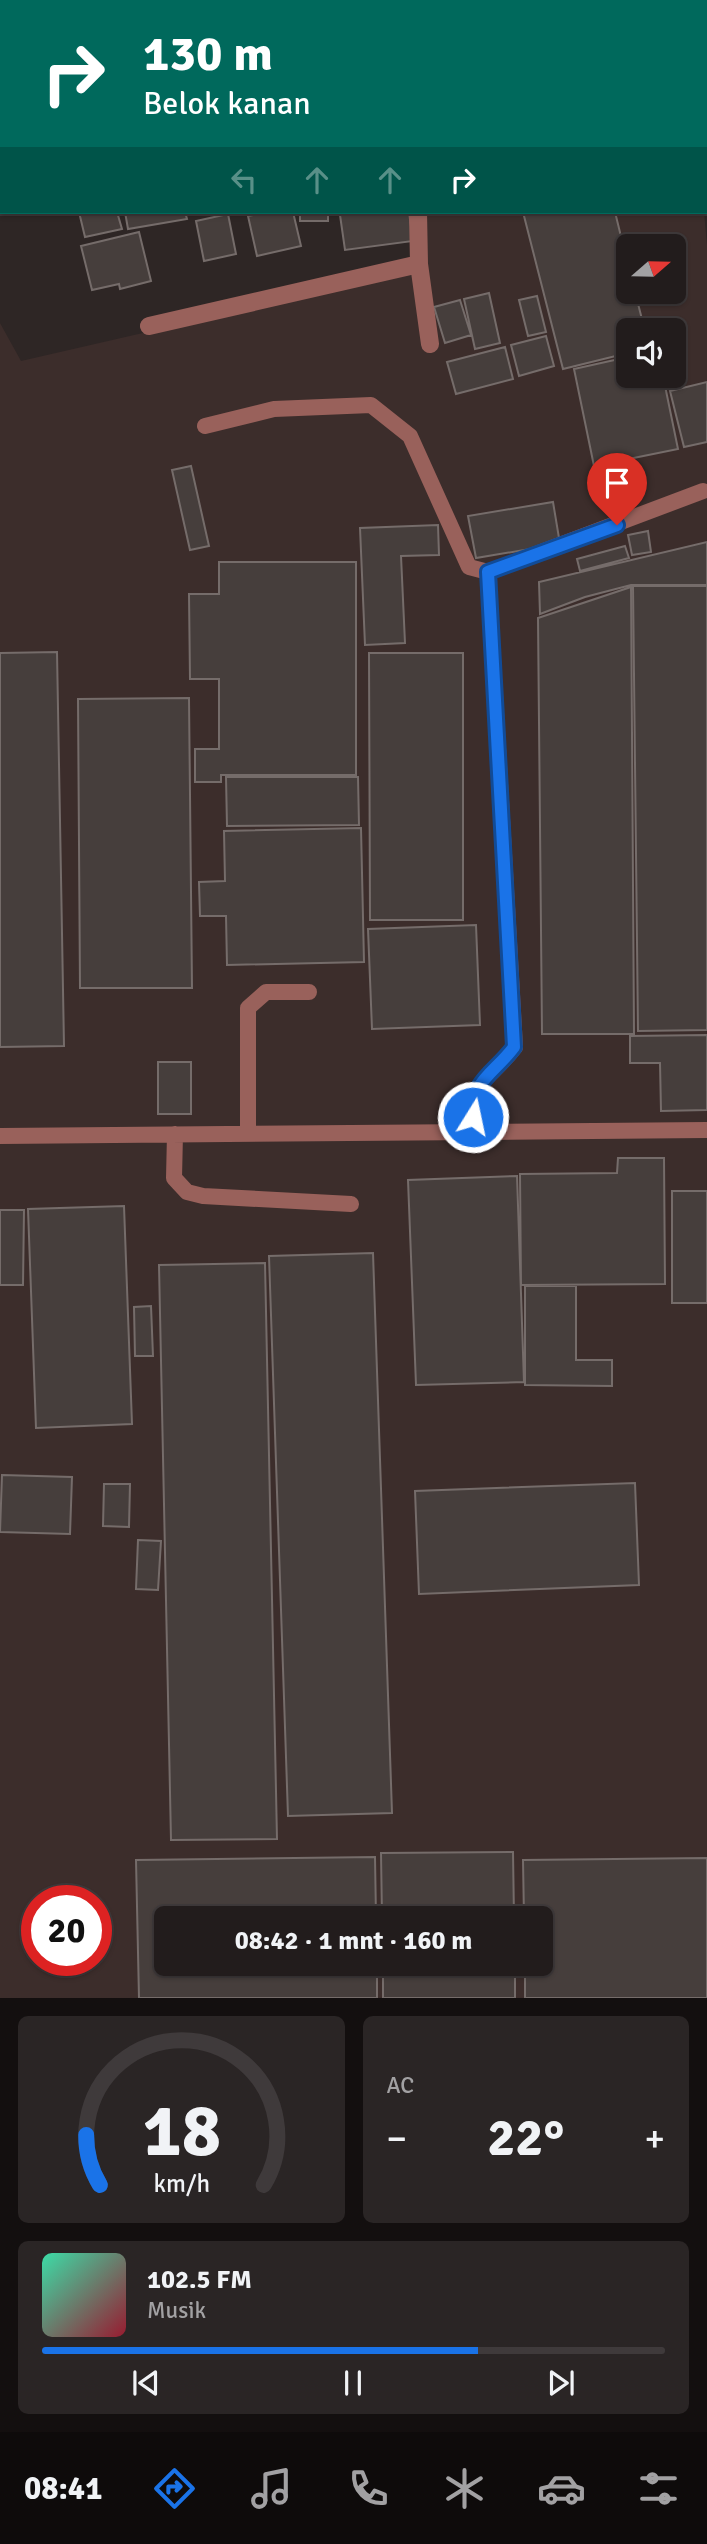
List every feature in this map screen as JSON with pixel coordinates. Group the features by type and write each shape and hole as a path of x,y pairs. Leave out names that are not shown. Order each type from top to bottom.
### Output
{"street":[{"path":"418,214 419,264 430,344"},
{"path":"149,326 419,264"}],"lane":[{"path":"205,426 274,409 371,405 410,436 469,567 488,572 703,491"},
{"path":"474,1132 472,1101 478,1083 498,1068 514,1047 488,572"},
{"path":"248,1134 248,1008 266,992 309,992"},
{"path":"0,1136 707,1130"},
{"path":"175,1134 174,1178 187,1192 204,1196 351,1204"}],"shaded area":[{"path":"409,214 704,214 707,245 707,1998 0,1998 0,323 21,361 412,271"}],"building":[{"path":"79,214 118,214 122,229 85,237"},
{"path":"125,214 186,214 187,219 128,229"},
{"path":"228,214 236,254 204,261 196,221"},
{"path":"293,214 301,246 257,256 248,216"},
{"path":"300,214 328,214 328,221 300,221"},
{"path":"409,214 413,241 345,250 340,215"},
{"path":"524,214 615,214 620,234 616,234 616,304 638,304 642,318 616,318 616,356 563,369"},
{"path":"139,232 151,281 120,289 119,284 92,290 81,246"},
{"path":"489,293 500,343 475,349 464,299"},
{"path":"537,296 546,332 528,336 519,300"},
{"path":"460,300 471,335 445,343 434,307"},
{"path":"546,336 554,366 519,376 511,345"},
{"path":"505,347 513,379 456,394 447,362"},
{"path":"616,360 616,388 665,388 678,449 594,466 574,369"},
{"path":"707,382 707,442 684,447 670,391"},
{"path":"191,466 209,546 190,550 172,470"},
{"path":"553,502 560,544 476,558 468,516"},
{"path":"438,525 439,555 401,556 405,643 365,645 360,528"},
{"path":"648,531 651,552 632,555 628,535"},
{"path":"707,542 707,585 631,585 585,597 540,614 539,582"},
{"path":"625,546 629,558 580,571 577,559"},
{"path":"219,562 356,562 356,775 221,775 221,782 195,782 195,749 219,749 219,679 190,679 189,594 219,594"},
{"path":"633,586 707,586 707,1030 638,1031"},
{"path":"631,587 634,1034 542,1034 538,618"},
{"path":"57,652 64,1046 0,1047 0,653"},
{"path":"369,653 463,653 463,920 370,920"},
{"path":"189,698 192,988 80,988 78,699"},
{"path":"226,777 358,777 359,825 227,826"},
{"path":"361,828 364,962 227,965 226,916 200,916 199,882 225,881 224,831"},
{"path":"476,925 480,1025 372,1029 368,929"},
{"path":"707,1035 707,1110 661,1111 660,1063 630,1063 630,1036"},
{"path":"158,1062 191,1062 191,1114 158,1114"},
{"path":"618,1158 664,1158 665,1284 521,1285 520,1174 617,1173"},
{"path":"517,1176 524,1382 416,1385 408,1180"},
{"path":"672,1191 707,1191 707,1303 672,1303"},
{"path":"124,1206 132,1424 36,1428 28,1209"},
{"path":"0,1210 24,1210 23,1285 0,1285"},
{"path":"373,1253 392,1813 288,1816 269,1256"},
{"path":"265,1263 277,1839 171,1840 159,1265"},
{"path":"525,1286 576,1286 576,1360 612,1360 612,1386 525,1385"},
{"path":"151,1306 153,1356 135,1356 134,1307"},
{"path":"2,1475 72,1477 70,1534 0,1532"},
{"path":"635,1483 639,1585 419,1594 415,1491"},
{"path":"104,1484 130,1484 129,1527 103,1526"},
{"path":"138,1540 161,1541 158,1590 136,1589"},
{"path":"513,1852 514,1906 382,1906 381,1853"},
{"path":"375,1857 376,1906 154,1906 154,1976 377,1976 377,1998 139,1998 136,1860"},
{"path":"707,1858 707,1998 525,1998 525,1976 553,1976 553,1906 524,1906 523,1860"},
{"path":"383,1976 515,1976 515,1998 383,1998"}],"route":[{"path":"473,1117 472,1101 478,1083 498,1068 514,1047 514,1003 488,572 617,525"}]}
